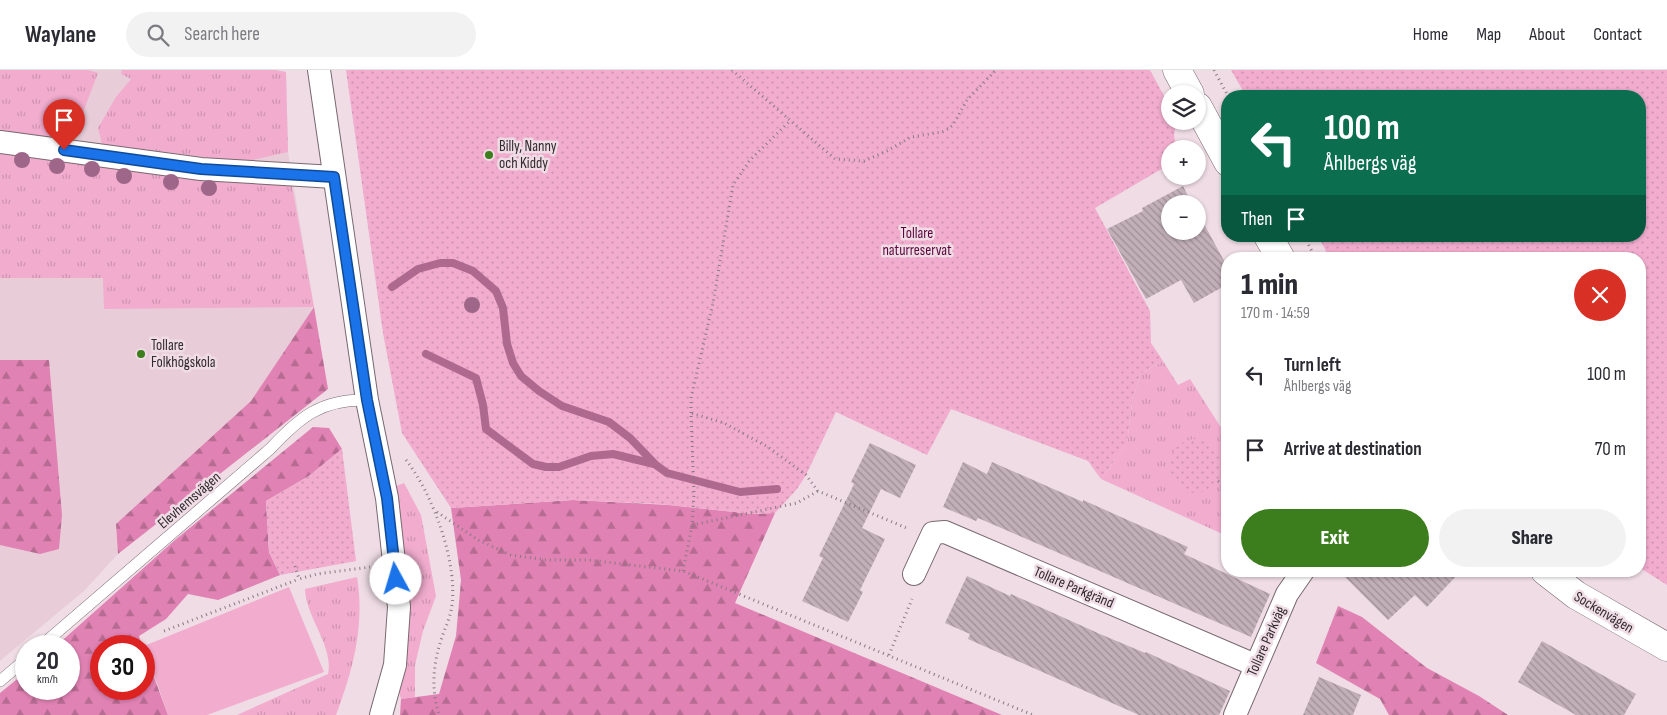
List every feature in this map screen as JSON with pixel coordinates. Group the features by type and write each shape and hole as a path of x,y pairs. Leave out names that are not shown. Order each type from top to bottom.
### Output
{"street":[{"path":"319,70 367,400 387,498 400,607 395,665 381,715"},
{"path":"1177,70 1185,85"},
{"path":"1206,122 1221,149"},
{"path":"0,142 201,169 334,177"},
{"name":"Tollare Parkgränd","path":"930,538 933,533 945,532 1255,665"},
{"path":"914,574 930,538"},
{"name":"Tollare Parkväg","path":"1235,715 1287,594 1299,577"},
{"name":"Sockenvägen","path":"1553,577 1576,595 1667,647"}],"lane":[{"name":"Elevhemsvägen","path":"54,635 226,488 309,412 343,401 367,400"},
{"path":"0,681 15,668"}],"path":[{"path":"732,70 835,159 864,161 888,151 911,136 942,132 948,129 953,125 967,100 996,70"},
{"path":"1214,70 1225,90"},
{"path":"683,571 692,525 694,494 691,398 713,303 733,185 750,160 791,120"},
{"path":"690,413 724,424 768,447 806,475 818,491 930,538"},
{"path":"401,454 415,472 437,512 454,588 451,612 433,670 435,701 439,715"},
{"path":"692,525 797,503 818,491"},
{"path":"437,512 478,540 511,554 546,560 588,560 683,571 1033,715"},
{"path":"294,566 299,579"},
{"path":"164,631 299,579 324,572 376,566"},
{"path":"889,655 912,599 914,574"}],"shaded area":[{"name":"Tollare Folkhögskola","path":"0,70 275,70 286,72 288,152 314,307 252,401 116,524 118,554 84,591 31,635 15,635 15,648 0,661"}],"green space":[{"path":"0,70 88,70 98,73 72,141 0,131"},
{"path":"122,70 275,70 286,72 288,152 244,162 102,144 98,128 116,97 131,79 121,74"},
{"name":"Tollare naturreservat","path":"346,70 1150,70 1161,90 1161,130 1175,130 1175,140 1161,140 1161,169 1095,208 1150,311 1151,343 1163,361 1140,374 1132,403 1127,443 1101,479 1088,461 951,409 927,455 836,412 806,475 797,489 775,513 753,514 660,504 573,500 451,508 402,433 383,333"},
{"path":"1231,70 1667,70 1667,585 1646,572 1646,252 1326,252 1321,242 1646,242 1646,90 1243,90"},
{"path":"0,152 282,183 292,186 314,307 104,309 103,278 0,278"},
{"path":"314,307 328,389 118,554 116,524 251,401"},
{"path":"0,360 49,360 62,515 59,549 40,554 0,545"},
{"path":"1163,361 1178,385 1190,379 1221,428 1221,533 1101,479 1127,443 1132,403 1140,374"},
{"path":"313,427 329,428 342,449 309,476 266,501 269,552 280,575 218,600 188,594 166,619 141,635 90,635 90,700 155,700 155,680 168,715 0,715 0,693 15,681 15,700 80,700 80,635 68,635 175,540"},
{"path":"1191,439 1201,439 1211,443 1221,456 1221,476 1211,489 1201,493 1191,493 1181,489 1173,481 1169,471 1169,461 1173,451 1181,443"},
{"path":"342,449 356,561 280,575 269,552 266,501 309,476"},
{"path":"404,483 421,515 436,596 423,631 415,665 415,697 401,699 397,685 389,489"},
{"path":"573,500 669,505 753,514 775,513 735,603 1002,715 400,715 401,699 439,694 456,636 461,580 451,508"},
{"path":"357,577 359,612 356,647 348,681 336,715 237,715 328,674 329,663 327,653 310,611 305,589"},
{"path":"289,587 324,672 207,715 168,715 155,678 155,642"},
{"path":"1338,606 1362,617 1427,668 1479,696 1508,715 1389,715 1380,699 1316,663"}],"building":[{"path":"1183,186 1188,195 1166,195"},
{"path":"1161,198 1161,240 1206,240 1206,228 1221,255 1221,288 1194,303 1181,280 1146,299 1107,229 1143,211 1142,208"},
{"path":"870,443 916,465 900,498 881,489 862,528 885,539 860,590 863,592 848,622 802,601 823,558 819,556 854,484 851,482"},
{"path":"963,462 987,474 992,462 1188,547 1184,554 1221,571 1221,577 1233,577 1270,594 1251,637 978,518 976,521 943,507"},
{"path":"967,576 1010,596 1011,594 1100,634 1146,652 1230,691 1219,715 1139,715 968,639 970,634 945,623"},
{"path":"1345,577 1455,577 1427,607 1415,595 1388,620"},
{"path":"1542,641 1636,694 1624,715 1576,715 1518,682"},
{"path":"1319,677 1361,695 1353,715 1303,715"}],"waterway":[{"path":"392,287 418,269 440,263 453,263 473,271 496,291 503,308 507,344 513,363 521,376 539,391 562,406 609,422 630,438 656,465 667,473 740,492 777,489"},
{"path":"426,354 476,378 483,405 486,429 533,464 559,467 591,456 613,454 654,464"}],"place":[{"name":"Billy, Nanny och Kiddy","path":"489,155"},
{"name":"Tollare Folkhögskola","path":"141,354"}],"route":[{"path":"64,150 201,169 334,177 367,400 387,498 396,579"}]}
